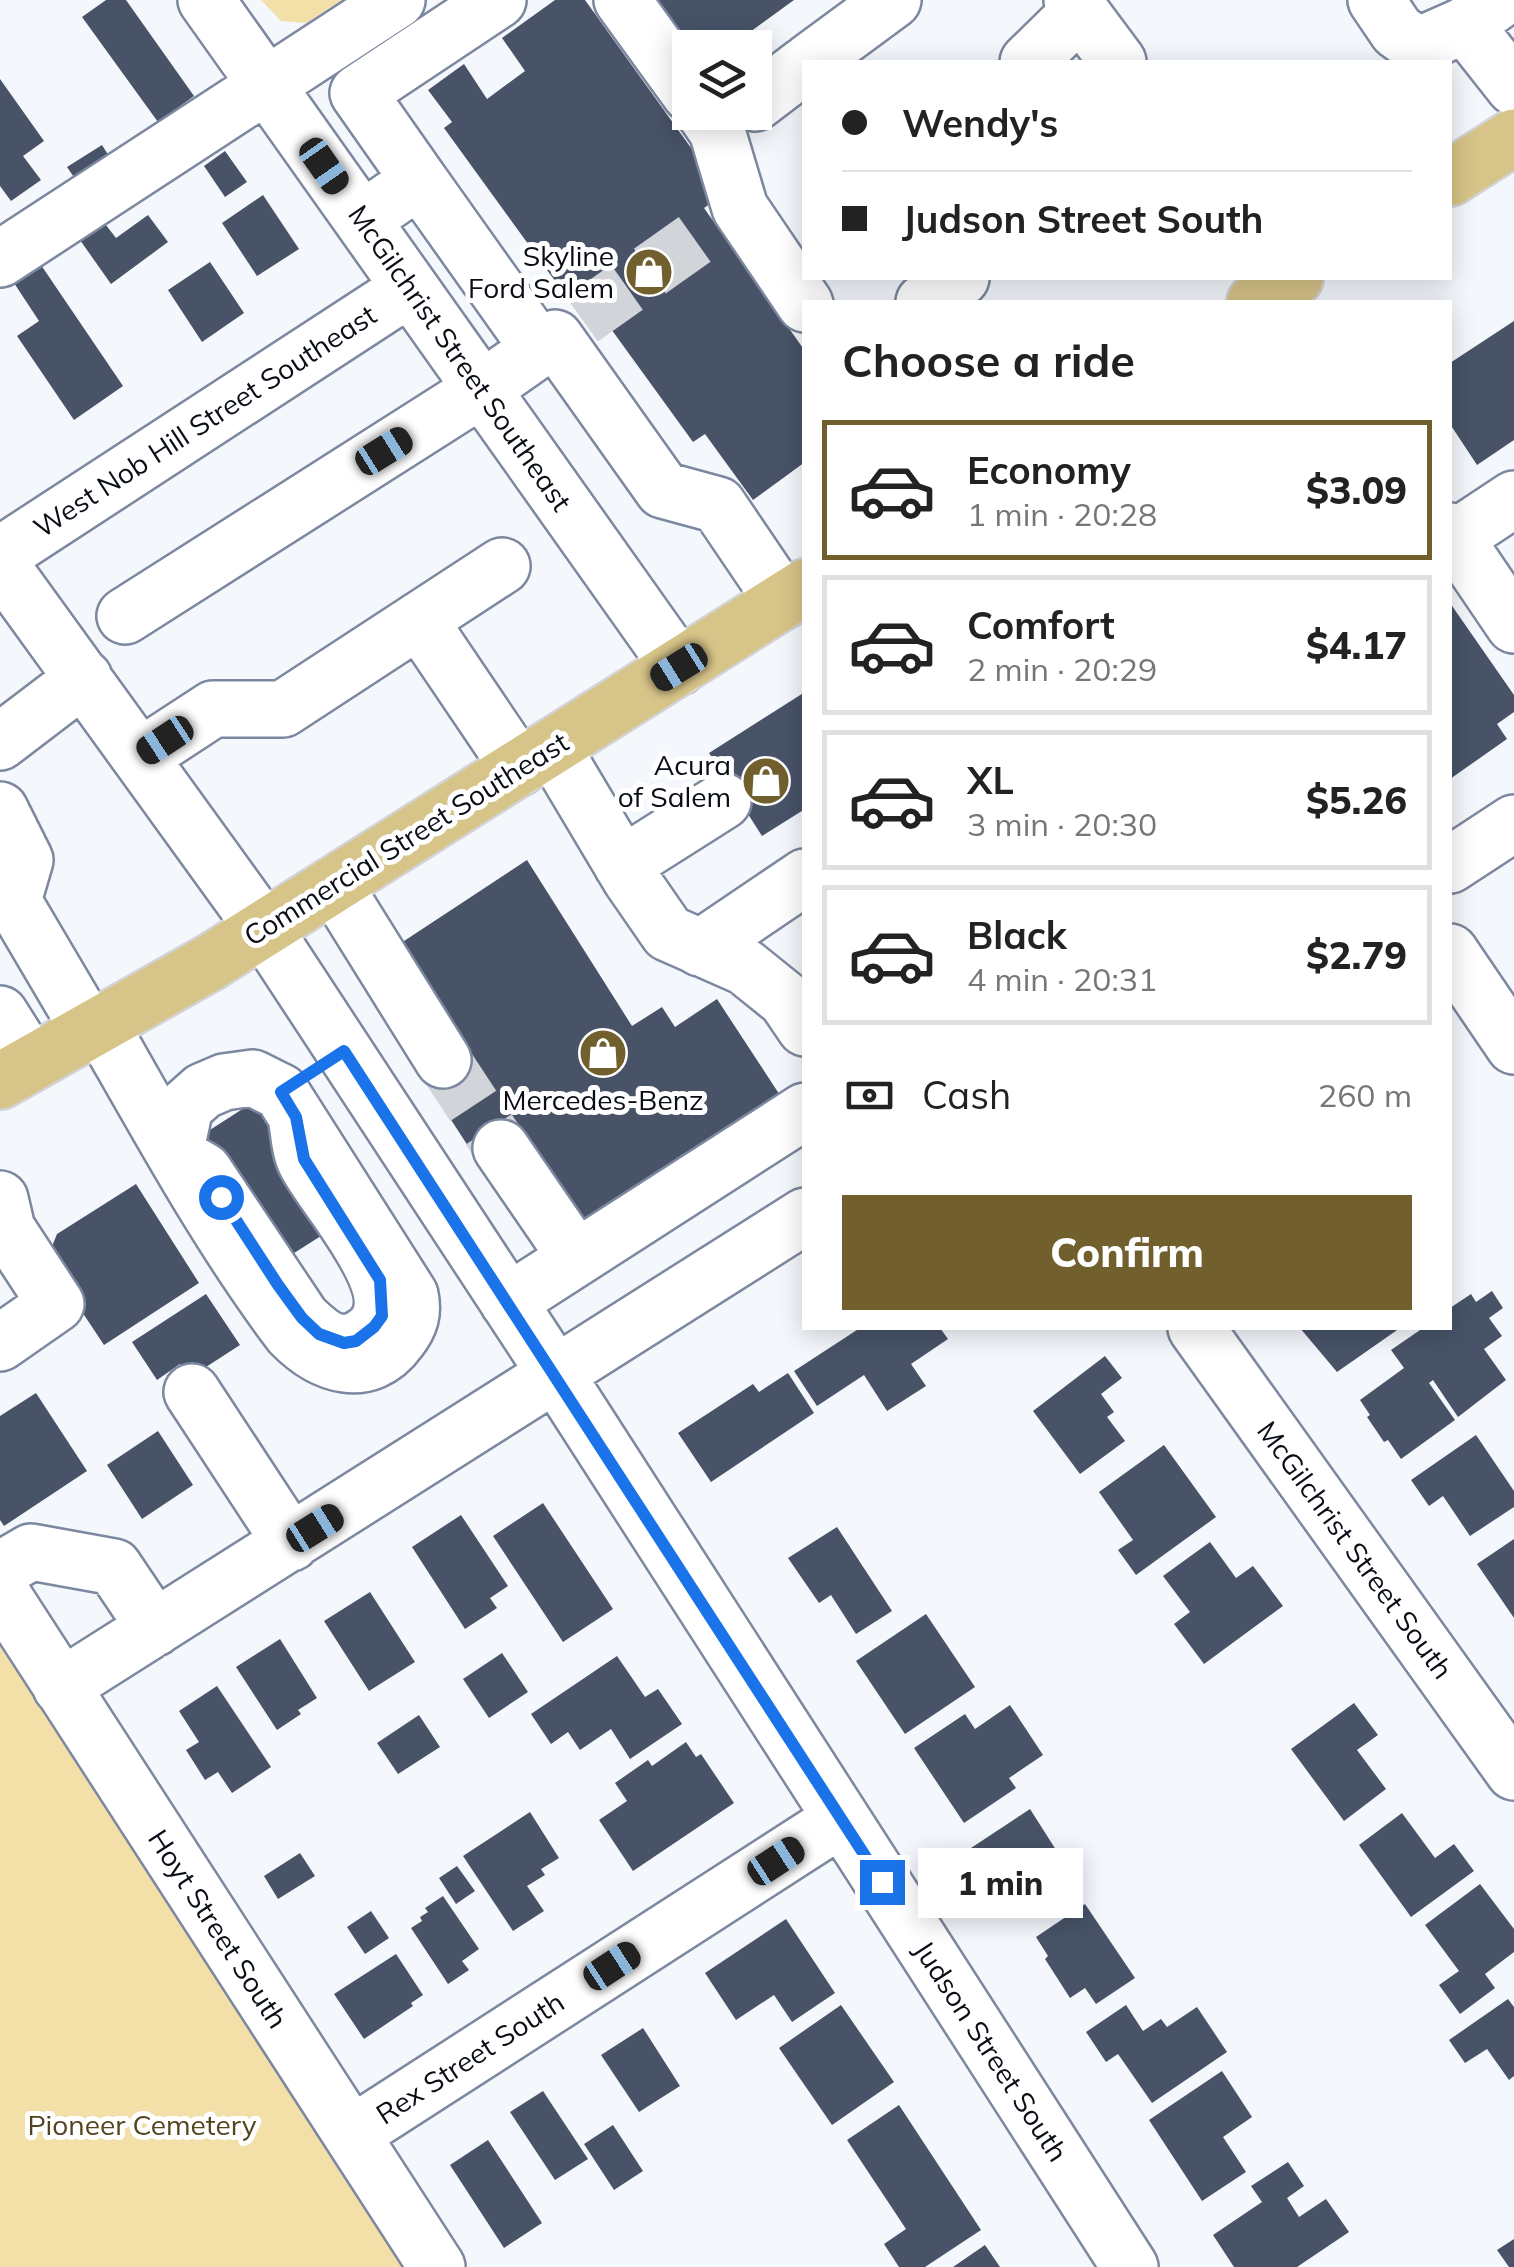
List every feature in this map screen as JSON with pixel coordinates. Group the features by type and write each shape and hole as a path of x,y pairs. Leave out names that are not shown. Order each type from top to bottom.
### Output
{"main road":[{"path":"1452,177 1514,137"},
{"name":"Commercial Street Southeast","path":"16,1072 264,929 794,594"}],"street":[{"name":"McGilchrist Street Southeast","path":"206,0 679,667"},
{"path":"0,259 396,0"},
{"path":"498,0 358,94 420,180 559,335 663,490 718,505 794,594"},
{"path":"622,0 672,56"},
{"path":"812,60 893,0"},
{"path":"1376,0 1397,31 1418,46 1482,12 1514,87"},
{"path":"1030,60 1076,6 1116,60"},
{"path":"772,83 802,67"},
{"path":"722,130 727,216 790,248 804,300"},
{"path":"362,220 420,180"},
{"path":"927,300 958,280"},
{"name":"West Nob Hill Street Southeast","path":"0,554 410,288"},
{"path":"125,616 482,389 559,335"},
{"path":"1514,499 1452,534 1514,625"},
{"name":"Judson Street South","path":"0,564 264,929 557,1376 1130,2267"},
{"path":"141,756 213,709 283,709 502,566"},
{"path":"420,620 622,864 668,933 745,967 799,1005"},
{"path":"0,742 84,678"},
{"path":"622,864 723,801"},
{"path":"0,810 25,860 6,899 94,1027 174,1154 276,1314 305,1347 342,1365 361,1366 393,1348 405,1331 412,1307 410,1295 289,1104 253,1078 224,1082 202,1091 185,1107 174,1154"},
{"path":"1452,864 1514,823"},
{"path":"700,948 802,880"},
{"path":"334,885 443,1060"},
{"path":"1452,955 1514,1046"},
{"path":"0,1014 16,1072"},
{"path":"289,1104 344,1051"},
{"path":"174,1154 204,1171 302,1318 319,1334 335,1341 356,1341 382,1316 380,1280 304,1159 289,1104"},
{"path":"508,1302 802,1113"},
{"path":"501,1148 575,1256"},
{"path":"61,1687 802,1218"},
{"path":"0,1343 56,1304 7,1237"},
{"path":"410,1295 475,1251"},
{"name":"McGilchrist Street South","path":"1197,1330 1514,1772"},
{"path":"192,1392 291,1542"},
{"path":"0,1570 31,1552 114,1567 155,1628"},
{"name":"Hoyt Street South","path":"0,1591 438,2267"},
{"name":"Rex Street South","path":"352,2134 841,1818"}],"green space":[{"path":"261,0 342,0 306,23 281,21"},
{"name":"Pioneer Cemetery","path":"0,1646 403,2267 0,2267"}],"building":[{"path":"106,0 126,0 194,96 158,122 82,17"},
{"name":"Skyline Ford Salem","path":"555,0 585,0 672,121 672,130 678,130 724,194 704,208 802,347 802,464 753,500 705,434 693,442 606,322 592,332 444,128 452,122 428,90 464,64 487,99 525,71 502,38"},
{"path":"649,0 794,0 753,30 675,30"},
{"path":"0,79 44,141 23,156 41,180 11,201 0,186"},
{"path":"102,145 120,174 86,195 67,167"},
{"path":"225,151 247,182 225,197 204,166"},
{"path":"263,195 299,249 257,276 222,223"},
{"path":"148,215 168,242 111,284 75,233 99,216 116,238"},
{"path":"210,262 244,313 202,342 168,290"},
{"path":"41,265 123,386 74,420 17,336 39,321 14,283"},
{"path":"1514,321 1514,440 1477,465 1452,427 1452,362"},
{"path":"1452,606 1514,695 1514,712 1497,724 1507,739 1452,778"},
{"name":"Acura of Salem","path":"802,694 802,811 762,836 709,753"},
{"name":"Mercedes-Benz","path":"527,860 632,1026 662,1007 675,1027 717,999 787,1106 591,1234 525,1133 479,1163 422,1075 398,945"},
{"path":"255,1101 335,1227 280,1262 199,1137"},
{"path":"136,1184 199,1283 104,1345 47,1259 57,1234"},
{"path":"1492,1291 1503,1308 1489,1318 1502,1336 1484,1349 1506,1380 1458,1417 1433,1380 1429,1383 1455,1420 1401,1459 1388,1440 1384,1442 1360,1400 1404,1368 1391,1350 1420,1330 1452,1330 1452,1307 1471,1294 1476,1302"},
{"path":"206,1294 240,1345 189,1378 180,1364 157,1380 132,1342"},
{"path":"857,1330 941,1330 948,1339 911,1364 926,1386 887,1411 864,1375 817,1406 794,1371"},
{"path":"1302,1330 1397,1330 1337,1372"},
{"path":"1105,1356 1122,1378 1101,1394 1114,1412 1107,1417 1125,1441 1080,1474 1033,1411"},
{"path":"788,1373 814,1413 711,1482 678,1433 753,1384 759,1392"},
{"path":"36,1393 87,1471 4,1526 0,1520 0,1416"},
{"path":"158,1431 193,1485 142,1519 107,1465"},
{"path":"1476,1435 1514,1491 1514,1507 1470,1536 1443,1496 1429,1506 1411,1480"},
{"path":"1164,1445 1216,1517 1136,1575 1118,1550 1133,1540 1099,1492"},
{"path":"543,1503 613,1609 563,1642 493,1536"},
{"path":"461,1515 508,1586 490,1598 497,1608 465,1629 412,1547"},
{"path":"837,1527 892,1611 856,1634 831,1595 819,1603 788,1558"},
{"path":"1514,1539 1514,1618 1477,1564"},
{"path":"1210,1542 1236,1578 1253,1566 1283,1606 1204,1664 1174,1624 1190,1612 1163,1576"},
{"path":"370,1592 415,1662 369,1691 324,1621"},
{"path":"926,1614 975,1687 905,1734 856,1661"},
{"path":"280,1639 317,1698 277,1730 236,1667"},
{"path":"502,1653 528,1692 489,1718 463,1679"},
{"path":"617,1656 645,1697 658,1689 682,1724 630,1759 611,1729 580,1750 568,1732 551,1744 531,1714"},
{"path":"217,1686 271,1767 232,1793 218,1772 205,1780 186,1750 199,1742 179,1711"},
{"path":"1354,1703 1378,1735 1357,1750 1386,1789 1344,1821 1291,1749"},
{"path":"1010,1705 1043,1755 1009,1778 1016,1788 964,1823 914,1748 965,1714 975,1729"},
{"path":"419,1715 440,1747 398,1774 377,1743"},
{"path":"686,1742 696,1757 701,1754 734,1803 633,1871 599,1820 627,1801 615,1783 648,1760 652,1766"},
{"path":"1030,1809 1079,1886 1031,1918 1019,1899 1009,1905 971,1848"},
{"path":"530,1812 559,1858 541,1869 545,1875 527,1886 544,1911 513,1931 463,1856"},
{"path":"1402,1813 1435,1858 1454,1844 1474,1871 1411,1917 1359,1845"},
{"path":"300,1853 315,1876 278,1899 264,1876"},
{"path":"457,1866 475,1891 456,1904 439,1878"},
{"path":"1480,1884 1514,1929 1514,1952 1485,1974 1495,1988 1460,2014 1439,1985 1459,1971 1425,1925"},
{"path":"443,1896 479,1949 462,1961 469,1970 448,1984 411,1928 422,1921 420,1917 428,1912 425,1908"},
{"path":"1085,1904 1135,1978 1096,2004 1085,1988 1070,1998 1036,1937"},
{"path":"371,1911 389,1938 365,1954 347,1927"},
{"path":"786,1919 835,1993 792,2022 774,1995 736,2020 705,1973"},
{"path":"396,1954 423,1995 364,2039 334,1994"},
{"path":"1508,1999 1514,2007 1514,2076 1509,2080 1487,2049 1465,2063 1449,2040"},
{"path":"841,2005 894,2082 832,2125 779,2048"},
{"path":"1126,2005 1143,2031 1161,2019 1167,2027 1197,2007 1227,2052 1152,2103 1118,2054 1106,2062 1086,2032"},
{"path":"643,2028 680,2086 639,2112 601,2055"},
{"path":"1222,2071 1252,2117 1223,2137 1246,2172 1202,2201 1149,2120"},
{"path":"543,2091 588,2159 555,2180 510,2112"},
{"path":"899,2105 981,2230 925,2267 899,2267 884,2244 906,2229 847,2140"},
{"path":"613,2125 643,2171 614,2190 584,2144"},
{"path":"488,2140 542,2223 504,2248 450,2165"},
{"path":"1288,2162 1304,2186 1287,2198 1299,2217 1326,2199 1349,2232 1297,2267 1234,2267 1213,2235 1262,2202 1251,2186"},
{"path":"1514,2239 1514,2267 1509,2267 1497,2250"},
{"path":"985,2245 1000,2267 953,2267"}],"tunnel":[{"path":"582,319 715,225"},
{"path":"443,1060 501,1148"}],"place":[{"name":"Skyline Ford Salem","path":"649,272"},
{"name":"Acura of Salem","path":"766,781"},
{"name":"Mercedes-Benz","path":"603,1053"}],"route":[{"path":"221,1197 278,1285 319,1334 344,1343 356,1341 374,1327 382,1316 380,1280 304,1159 296,1117 281,1092 344,1051 882,1882"}]}
